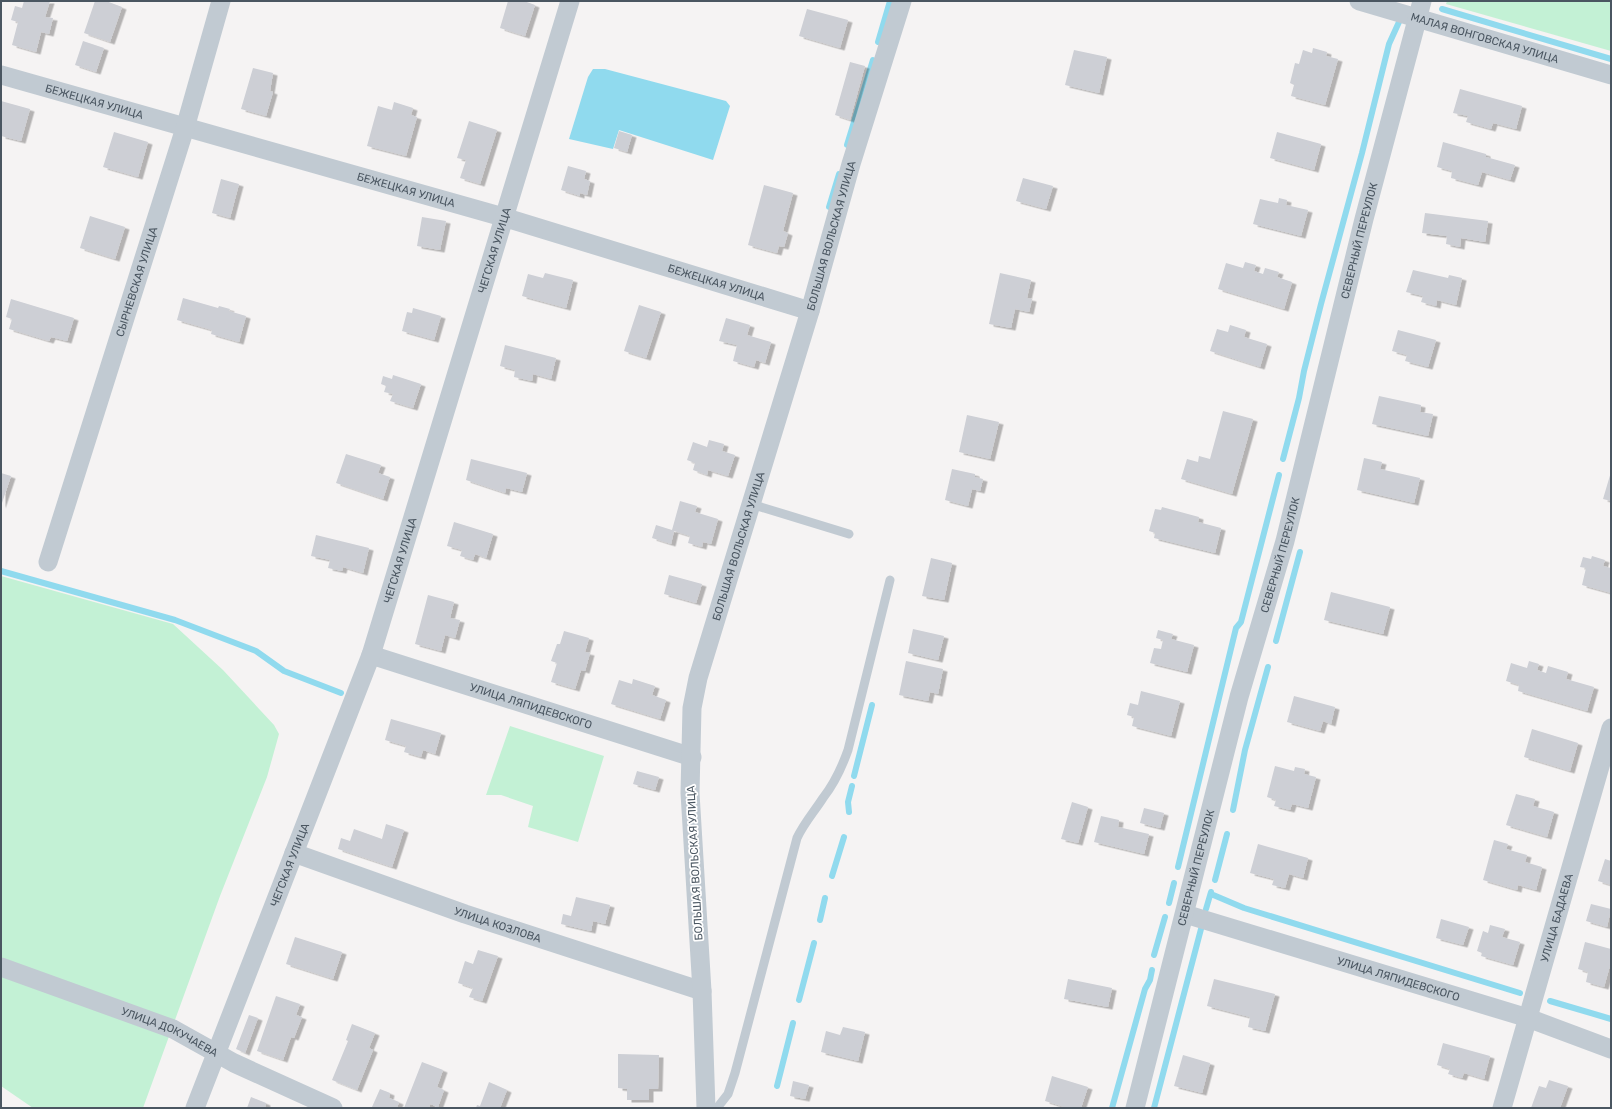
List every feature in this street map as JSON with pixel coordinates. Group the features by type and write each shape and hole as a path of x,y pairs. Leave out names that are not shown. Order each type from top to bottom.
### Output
{"street":[{"name":"СЫРНЕВСКАЯ УЛИЦА","path":"48,562 185,128 222,1"},
{"name":"ЧЕГСКАЯ УЛИЦА","path":"196,1108 371,655 503,217 570,1"},
{"name":"БОЛЬШАЯ ВОЛЬСКАЯ УЛИЦА","path":"706,1108 702,991 690,793 692,708 698,678 810,311 851,164 902,1"},
{"name":"МАЛАЯ ВОНГОВСКАЯ УЛИЦА","path":"1359,1 1420,10 1611,75"},
{"name":"СЕВЕРНЫЙ ПЕРЕУЛОК","path":"1135,1108 1239,697 1285,541 1364,219 1420,10"},
{"name":"БЕЖЕЦКАЯ УЛИЦА","path":"1,75 503,217 810,311"},
{"name":"УЛИЦА ЛЯПИДЕВСКОГО","path":"371,655 692,757"},
{"name":"УЛИЦА БАДАЕВА","path":"1502,1108 1611,728"},
{"name":"УЛИЦА КОЗЛОВА","path":"294,853 465,914 702,991"},
{"name":"УЛИЦА ЛЯПИДЕВСКОГО","path":"1185,914 1528,1018 1611,1049"},
{"name":"УЛИЦА ДОКУЧАЕВА","path":"1,967 173,1029 216,1054 333,1108"}],"lane":[{"path":"751,504 849,534"},
{"path":"717,1108 728,1094 735,1073 797,838 804,824 830,787 843,764 848,750 890,580"}],"green space":[{"path":"1447,1 1611,1 1611,51 1446,4"},
{"path":"1,576 173,624 223,670 274,725 279,734 267,777 220,896 143,1108 33,1108 1,1086"},
{"path":"510,726 604,756 578,842 528,827 533,806 501,795 486,795"}],"water":[{"path":"593,69 605,69 726,101 730,106 713,160 619,130 613,149 569,139 588,77"}],"building":[{"path":"24,1 50,1 45,17 53,18 49,34 41,32 36,52 12,45 18,22 11,20 15,6 22,8"},
{"path":"95,1 106,1 122,7 110,42 84,33"},
{"path":"508,1 524,1 535,5 525,36 500,28"},
{"path":"807,9 848,20 840,48 799,36"},
{"path":"83,41 104,48 96,72 75,65"},
{"path":"1313,48 1327,52 1326,56 1338,59 1325,105 1291,96 1294,85 1290,83 1295,63 1299,64 1303,50 1312,53"},
{"path":"1074,50 1107,57 1099,93 1065,85"},
{"path":"850,62 865,66 850,120 835,115"},
{"path":"253,68 273,73 270,91 273,92 266,116 241,109"},
{"path":"1460,89 1522,106 1516,129 1493,123 1491,129 1466,122 1468,116 1453,113"},
{"path":"1,101 30,109 21,141 1,136"},
{"path":"394,102 413,108 411,115 417,117 406,156 367,146 378,106 392,110"},
{"path":"469,121 497,130 480,184 460,178 466,160 457,158"},
{"path":"619,131 632,135 627,152 614,148"},
{"path":"114,132 148,142 138,177 103,167"},
{"path":"1277,132 1321,144 1314,170 1270,158"},
{"path":"1443,142 1486,154 1486,157 1515,165 1510,180 1482,172 1478,185 1451,178 1452,171 1437,167"},
{"path":"568,166 586,171 584,179 590,181 587,195 580,193 580,196 561,190"},
{"path":"1023,178 1053,186 1046,209 1016,201"},
{"path":"221,179 239,184 230,218 212,213"},
{"path":"764,185 793,193 783,231 788,233 784,247 779,246 777,253 748,245"},
{"path":"1279,198 1287,200 1286,205 1308,210 1301,236 1253,224 1260,199 1278,203"},
{"path":"1425,213 1488,221 1485,242 1461,238 1460,247 1446,244 1447,236 1422,233"},
{"path":"90,216 125,227 115,259 80,248"},
{"path":"422,217 446,221 440,250 417,246"},
{"path":"1245,262 1256,265 1254,271 1263,274 1265,268 1279,272 1277,277 1292,282 1284,309 1218,289 1226,263 1243,268"},
{"path":"1413,270 1448,278 1449,275 1462,278 1456,305 1437,300 1436,306 1421,302 1423,296 1406,292"},
{"path":"545,273 573,280 566,308 522,296 528,274 543,278"},
{"path":"1000,273 1031,280 1027,298 1032,299 1029,312 1015,309 1011,328 989,324"},
{"path":"183,298 218,308 219,306 230,309 229,311 246,316 239,342 211,334 212,330 177,320"},
{"path":"11,299 74,318 67,341 51,337 49,341 9,329 12,319 6,317"},
{"path":"639,305 661,312 646,358 624,351"},
{"path":"413,308 441,316 434,340 402,331 407,312 412,313"},
{"path":"726,318 750,325 747,335 771,342 765,363 756,360 754,367 733,361 737,345 719,341"},
{"path":"1230,325 1246,330 1244,337 1267,344 1260,367 1210,351 1217,329 1228,332"},
{"path":"1398,330 1436,340 1428,367 1405,361 1407,355 1392,351"},
{"path":"505,345 556,358 551,379 533,374 532,381 514,377 515,370 500,366"},
{"path":"393,375 421,384 413,408 390,401 393,394 384,392 386,386 381,384 383,376 392,379"},
{"path":"1379,396 1421,405 1420,412 1433,414 1428,436 1372,424"},
{"path":"1223,411 1253,419 1232,494 1181,479 1187,459 1198,462 1199,456 1210,459"},
{"path":"967,415 999,422 990,459 959,452"},
{"path":"709,440 724,444 722,451 735,455 728,476 708,470 707,475 693,470 695,463 687,460 693,442 707,447"},
{"path":"346,454 381,465 378,473 390,477 383,499 336,483"},
{"path":"1364,458 1382,462 1380,469 1420,478 1414,503 1357,490"},
{"path":"471,459 527,473 522,492 506,488 505,493 466,480"},
{"path":"952,469 975,474 975,477 983,479 980,491 972,489 968,506 945,500"},
{"path":"1611,472 1611,501 1603,499"},
{"path":"1,473 11,476 1,506"},
{"path":"680,501 697,506 695,512 718,519 711,544 703,542 702,547 688,543 690,536 674,531 671,544 652,538 656,525 672,530"},
{"path":"1162,507 1199,517 1198,522 1221,528 1215,553 1154,538 1155,533 1149,531 1155,509 1161,510"},
{"path":"454,522 493,534 486,558 475,554 473,560 460,556 462,550 447,546"},
{"path":"316,535 369,548 363,573 343,567 342,571 328,568 330,560 311,556"},
{"path":"1592,556 1605,560 1603,566 1611,568 1611,593 1582,585 1586,568 1580,567 1583,557 1591,559"},
{"path":"931,558 952,563 944,600 922,596"},
{"path":"669,575 702,584 696,603 664,594"},
{"path":"1331,592 1390,607 1383,634 1324,620"},
{"path":"428,595 454,602 450,618 460,620 455,638 445,635 441,651 415,644"},
{"path":"913,629 944,636 938,660 908,653"},
{"path":"1158,630 1173,634 1171,639 1194,645 1187,672 1150,663 1154,648 1161,649 1163,640 1156,638"},
{"path":"564,631 589,638 585,652 590,653 585,671 581,670 575,689 551,682 557,663 551,661 557,644 560,644"},
{"path":"906,661 943,669 938,694 930,692 928,701 899,695"},
{"path":"1529,661 1539,664 1537,670 1546,673 1548,666 1568,672 1566,679 1594,687 1587,711 1518,691 1519,685 1506,681 1511,663 1527,668"},
{"path":"633,679 655,686 652,695 666,700 660,719 611,704 619,680 632,684"},
{"path":"1141,691 1180,701 1171,736 1132,726 1134,717 1127,715 1130,703 1138,705"},
{"path":"1294,696 1335,707 1331,724 1323,721 1320,731 1287,722"},
{"path":"391,719 441,733 435,754 423,750 421,757 404,752 406,746 385,740"},
{"path":"1532,729 1578,743 1570,771 1524,757"},
{"path":"1275,766 1294,771 1295,767 1305,769 1304,774 1316,777 1308,808 1292,804 1290,810 1274,806 1276,800 1267,797"},
{"path":"637,771 659,777 655,790 633,784"},
{"path":"1516,794 1535,799 1533,806 1554,812 1547,837 1506,825"},
{"path":"1072,802 1088,807 1078,843 1061,839"},
{"path":"1144,808 1164,813 1160,828 1140,823"},
{"path":"1101,816 1119,820 1118,827 1149,834 1144,854 1094,842"},
{"path":"386,824 404,830 392,867 338,849 341,838 350,841 354,829 382,839"},
{"path":"1494,840 1508,844 1506,849 1527,855 1525,862 1542,867 1536,890 1518,885 1517,890 1483,880"},
{"path":"1258,844 1308,858 1303,878 1289,874 1285,888 1272,885 1274,879 1250,873"},
{"path":"1605,859 1611,861 1611,885 1598,881"},
{"path":"576,897 610,905 605,924 593,921 591,931 561,924 563,914 571,916"},
{"path":"1591,904 1611,909 1607,927 1586,921"},
{"path":"1441,919 1469,927 1463,945 1436,938"},
{"path":"1490,925 1505,929 1502,937 1520,942 1513,965 1481,956 1482,953 1477,951 1483,931 1488,933"},
{"path":"295,937 342,952 333,979 286,964"},
{"path":"1585,942 1611,949 1611,962 1604,987 1586,982 1588,972 1578,969"},
{"path":"478,950 498,956 482,1001 469,997 473,988 458,983 465,961 473,964"},
{"path":"1068,979 1112,988 1108,1007 1064,999"},
{"path":"1214,979 1275,994 1265,1031 1248,1027 1250,1017 1207,1006"},
{"path":"276,996 300,1004 296,1015 302,1017 294,1038 291,1037 283,1060 257,1051"},
{"path":"249,1015 258,1018 245,1053 236,1049"},
{"path":"352,1024 375,1033 369,1048 373,1050 357,1090 332,1080 348,1041 346,1040"},
{"path":"843,1027 865,1032 858,1061 821,1052 826,1031 840,1035"},
{"path":"1443,1043 1490,1056 1484,1079 1464,1073 1462,1078 1448,1074 1450,1069 1437,1065"},
{"path":"618,1054 659,1055 658,1089 649,1089 649,1100 627,1100 627,1089 618,1088"},
{"path":"1183,1055 1210,1063 1202,1093 1174,1086"},
{"path":"422,1062 443,1070 437,1087 444,1090 438,1107 430,1104 429,1108 404,1108"},
{"path":"1052,1076 1088,1087 1081,1108 1068,1108 1045,1101"},
{"path":"1549,1080 1568,1086 1560,1108 1531,1108 1539,1086 1546,1088"},
{"path":"793,1081 809,1085 805,1099 790,1096"},
{"path":"489,1082 507,1090 500,1108 476,1108 477,1105 480,1106"},
{"path":"380,1089 390,1093 389,1098 399,1102 397,1108 372,1107"},
{"path":"251,1097 266,1103 265,1108 247,1108"}],"waterway":[{"path":"878,42 890,1"},
{"path":"1442,9 1611,59"},
{"path":"1283,459 1321,304 1362,153 1389,44 1399,22"},
{"path":"847,145 873,60"},
{"path":"829,207 839,174"},
{"path":"1178,867 1236,628 1241,622 1279,475"},
{"path":"1276,641 1300,552"},
{"path":"1,571 175,620 256,651 284,671 341,693"},
{"path":"1233,810 1245,750 1268,667"},
{"path":"854,776 872,705"},
{"path":"849,812 848,802 852,786"},
{"path":"1215,880 1227,834"},
{"path":"832,876 844,837"},
{"path":"1169,903 1174,883"},
{"path":"1206,909 1211,892"},
{"path":"1211,894 1244,908 1520,993"},
{"path":"820,920 825,898"},
{"path":"1154,955 1165,917"},
{"path":"1154,1108 1201,929"},
{"path":"799,1000 814,943"},
{"path":"1112,1108 1145,989 1150,980 1152,970"},
{"path":"1550,1001 1611,1019"},
{"path":"777,1086 793,1023"}]}
